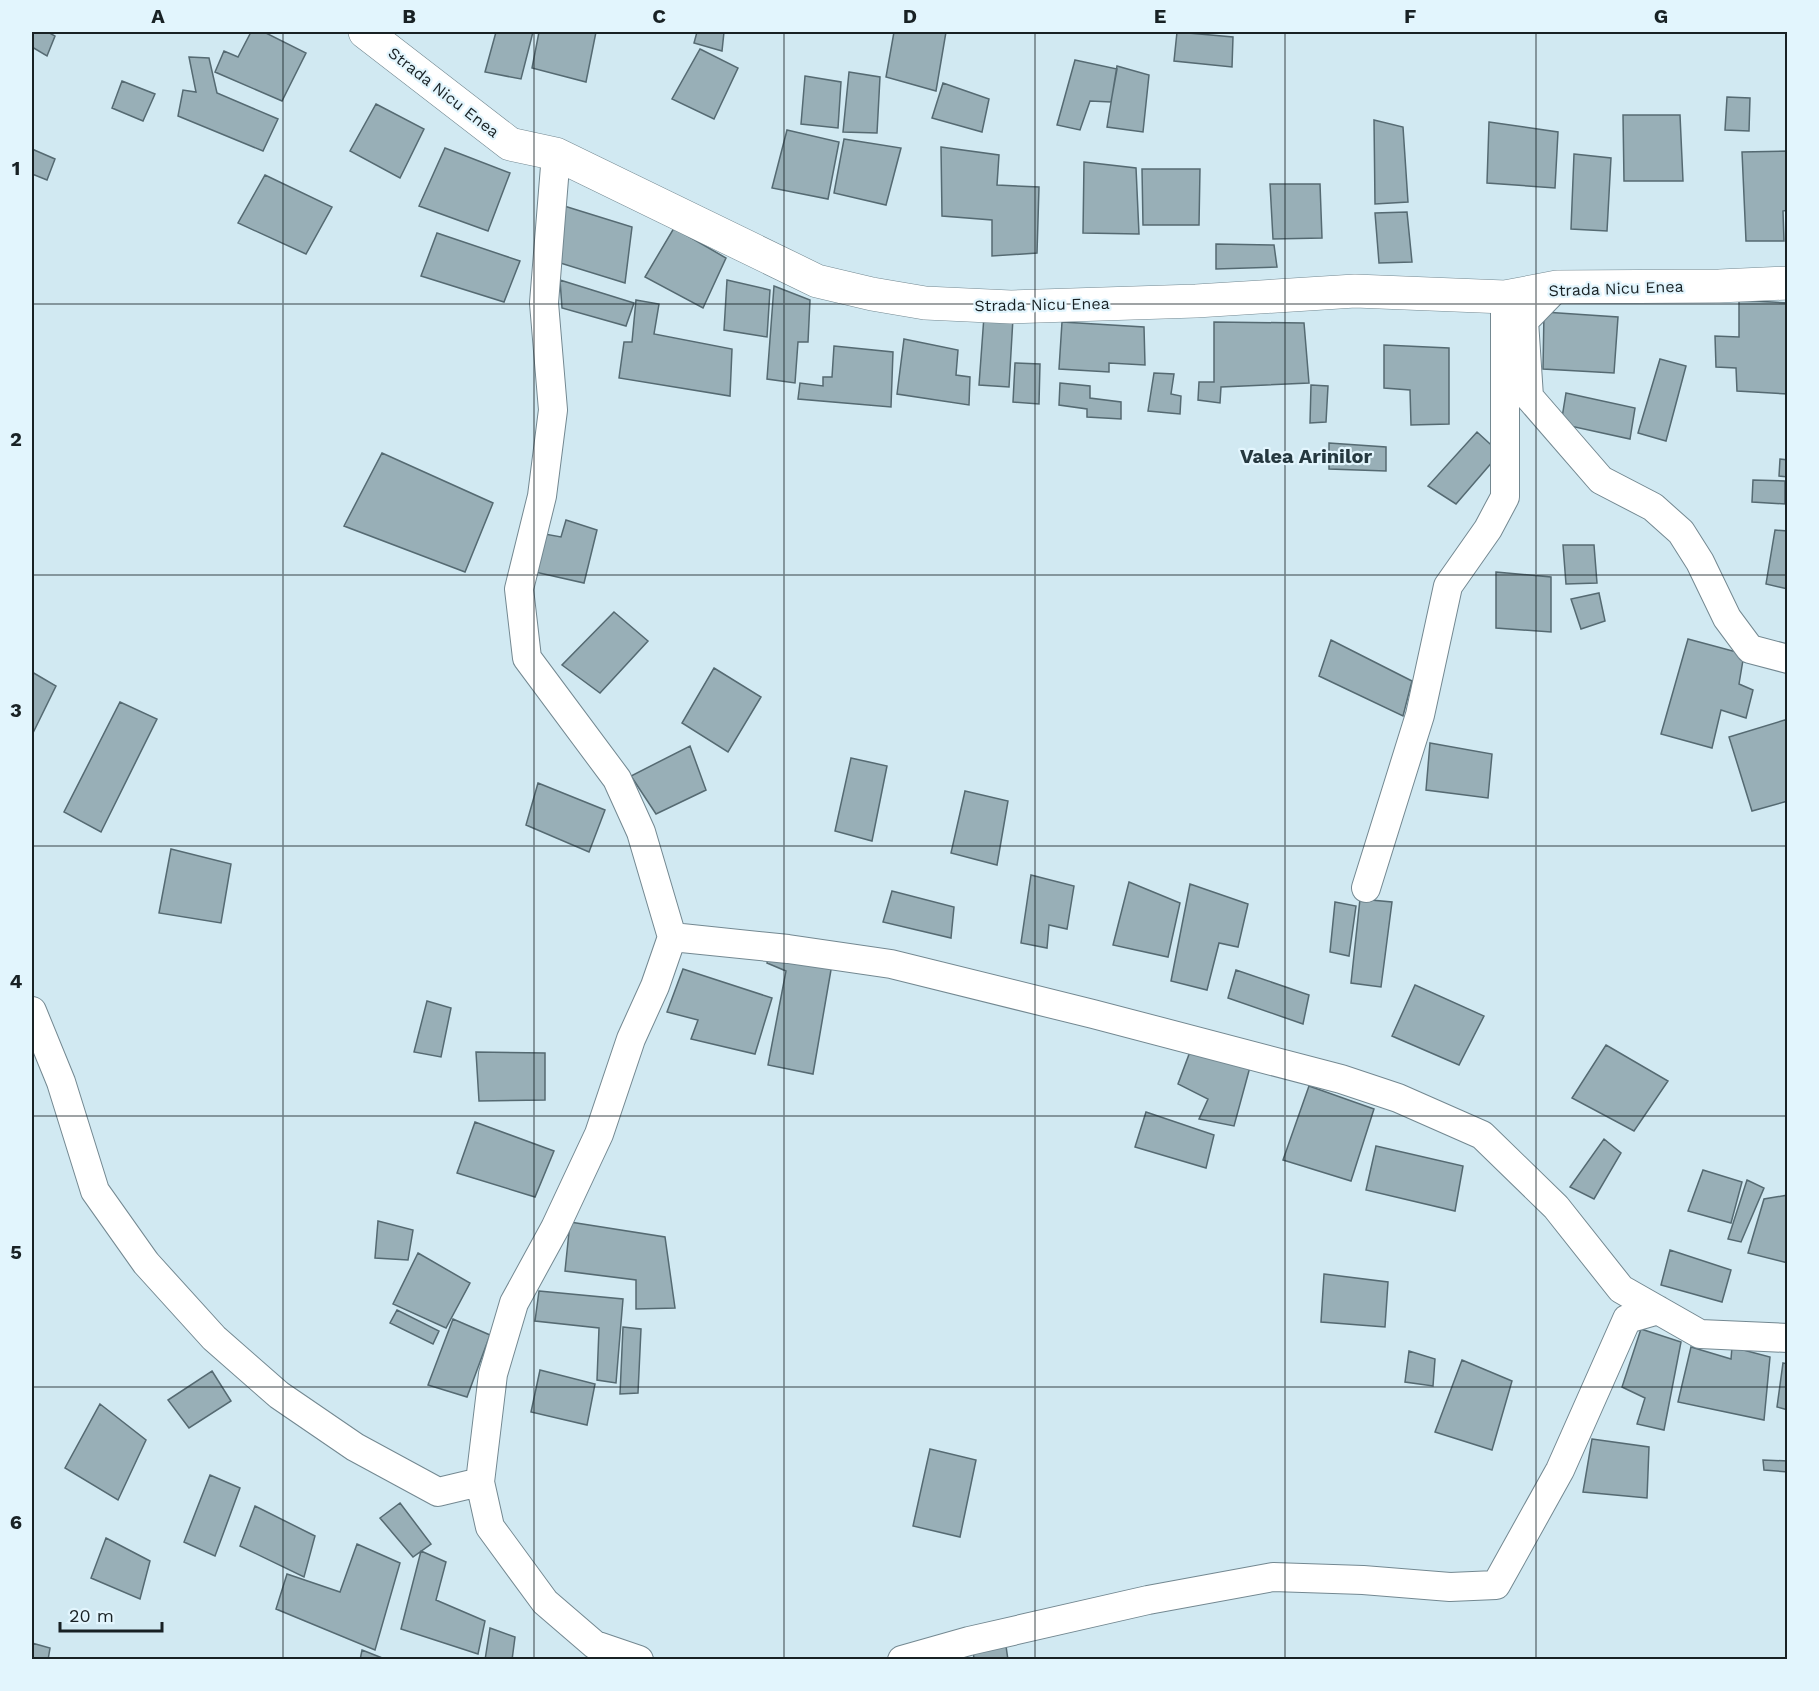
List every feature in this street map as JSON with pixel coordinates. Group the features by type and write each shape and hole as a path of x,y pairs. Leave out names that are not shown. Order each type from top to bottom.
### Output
{"street":[{"name":"Strada Nicu Enea","path":"365,32 510,144 556,154 818,281 872,294 925,303 1011,307 1196,301 1355,291 1505,297 1557,287 1719,286 1788,283"},
{"path":"556,154 544,303 553,410 542,496 519,589 527,658 617,779 641,832 672,937 655,986 631,1039 599,1134 555,1228 514,1304 493,1374 480,1482 490,1527 545,1602 595,1645 639,1659"},
{"path":"1557,287 1524,321 1529,397 1601,480 1653,507 1681,532 1700,562 1727,618 1750,650 1788,659"},
{"path":"1366,888 1420,715 1448,586 1488,529 1505,497 1505,297"},
{"path":"672,937 788,949 891,964 1341,1079 1398,1098 1482,1135 1556,1207 1622,1289 1700,1334 1788,1338"},
{"path":"32,1011 61,1082 95,1191 146,1263 214,1338 279,1395 355,1447 438,1492 480,1482"},
{"path":"902,1659 969,1641 1148,1600 1273,1577 1363,1580 1450,1587 1496,1584 1560,1470 1627,1319 1658,1310"}],"building":[{"path":"32,32 48,32 55,36 47,56 32,47"},
{"path":"251,32 264,32 306,53 282,101 215,72 224,51 238,57"},
{"path":"496,32 533,32 521,79 485,72"},
{"path":"539,32 596,32 586,82 532,68"},
{"path":"697,32 724,32 722,51 694,43"},
{"path":"894,32 946,32 936,91 886,77"},
{"path":"1177,32 1233,37 1232,67 1174,61"},
{"path":"700,49 738,68 714,119 672,99"},
{"path":"189,57 209,58 217,93 278,119 263,151 178,116 183,90 196,92"},
{"path":"1075,60 1117,69 1111,102 1090,101 1080,130 1057,125"},
{"path":"1117,66 1149,75 1143,132 1107,127"},
{"path":"849,72 880,77 877,133 843,132"},
{"path":"805,76 841,82 838,128 801,124"},
{"path":"122,81 155,94 143,121 112,108"},
{"path":"943,83 989,99 982,132 932,118"},
{"path":"1727,97 1750,98 1749,131 1725,130"},
{"path":"376,104 424,129 400,178 350,151"},
{"path":"1623,115 1680,115 1683,181 1624,181"},
{"path":"1374,120 1403,127 1408,202 1375,204"},
{"path":"1489,122 1558,132 1555,188 1487,183"},
{"path":"787,130 839,142 828,199 772,188"},
{"path":"844,139 901,148 886,205 834,193"},
{"path":"941,147 999,155 997,185 1039,187 1037,253 992,256 992,220 942,216"},
{"path":"445,148 510,173 488,231 419,206"},
{"path":"32,149 55,159 47,180 32,174"},
{"path":"1788,151 1788,210 1783,211 1784,241 1746,241 1742,152"},
{"path":"1574,154 1611,158 1607,231 1571,229"},
{"path":"1084,162 1136,168 1139,234 1083,233"},
{"path":"1142,169 1200,169 1199,225 1143,225"},
{"path":"265,175 332,207 306,254 238,223"},
{"path":"1270,184 1320,184 1322,238 1273,239"},
{"path":"561,205 632,227 625,283 557,262"},
{"path":"1407,212 1412,262 1379,263 1375,213"},
{"path":"674,228 726,258 703,308 645,277"},
{"path":"437,233 520,261 504,302 421,276"},
{"path":"1216,244 1274,245 1277,267 1216,269"},
{"path":"560,280 634,303 626,326 562,308"},
{"path":"727,280 770,290 767,337 724,330"},
{"path":"774,286 810,300 808,342 798,342 795,383 767,379"},
{"path":"636,300 659,304 654,334 732,349 730,396 619,378 624,342 632,342"},
{"path":"1739,300 1788,303 1788,394 1737,391 1736,368 1716,367 1715,336 1739,337"},
{"path":"1544,312 1618,317 1614,373 1543,369"},
{"path":"984,316 1013,318 1009,387 979,385"},
{"path":"1062,322 1144,327 1145,365 1109,363 1109,372 1059,369"},
{"path":"1214,322 1304,323 1309,383 1221,387 1220,403 1198,400 1199,382 1214,382"},
{"path":"904,339 958,350 956,375 970,377 969,405 897,394"},
{"path":"1384,345 1449,348 1449,424 1411,425 1410,390 1384,388"},
{"path":"834,346 893,352 891,407 798,399 800,383 823,386 823,377 832,377"},
{"path":"1660,359 1686,366 1666,441 1638,433"},
{"path":"1015,363 1040,364 1039,404 1013,402"},
{"path":"1154,373 1174,374 1171,394 1181,396 1180,414 1148,411"},
{"path":"1060,383 1090,386 1090,398 1121,402 1121,419 1087,417 1087,409 1059,405"},
{"path":"1311,385 1328,386 1326,422 1310,423"},
{"path":"1566,393 1635,408 1630,439 1561,424"},
{"path":"1477,432 1500,453 1456,504 1428,486"},
{"path":"1329,443 1386,447 1386,471 1329,469"},
{"path":"382,453 493,503 465,572 344,526"},
{"path":"1780,459 1788,460 1788,477 1779,476"},
{"path":"1753,480 1785,481 1785,504 1752,502"},
{"path":"566,520 597,530 584,583 535,572 545,534 561,537"},
{"path":"1775,530 1788,531 1788,589 1766,584"},
{"path":"1563,545 1594,545 1597,583 1566,584"},
{"path":"1496,572 1551,577 1551,632 1496,628"},
{"path":"1599,593 1605,621 1581,629 1571,599"},
{"path":"614,612 648,641 600,693 562,665"},
{"path":"1688,639 1744,654 1739,684 1753,690 1746,718 1721,710 1712,748 1661,734"},
{"path":"1331,640 1412,681 1403,716 1319,676"},
{"path":"714,668 761,697 728,752 682,723"},
{"path":"32,672 56,686 32,735"},
{"path":"120,702 157,719 101,832 64,812"},
{"path":"1788,719 1788,801 1752,811 1729,737"},
{"path":"1430,743 1492,754 1488,798 1426,790"},
{"path":"690,746 706,790 656,814 631,776"},
{"path":"851,758 887,766 872,841 835,831"},
{"path":"538,783 605,810 589,852 526,825"},
{"path":"965,791 1008,801 997,865 951,853"},
{"path":"171,849 231,864 221,923 159,913"},
{"path":"1031,875 1074,886 1067,929 1049,925 1047,948 1021,943"},
{"path":"1129,882 1180,903 1168,957 1113,945"},
{"path":"1190,884 1248,904 1238,947 1219,943 1207,990 1171,981"},
{"path":"892,891 954,907 951,938 883,922"},
{"path":"1360,899 1392,902 1381,987 1351,983"},
{"path":"1335,902 1356,906 1349,956 1330,952"},
{"path":"770,952 832,964 813,1074 768,1065 786,971 767,963"},
{"path":"683,969 772,998 755,1054 691,1039 698,1020 667,1012"},
{"path":"1236,970 1309,995 1303,1024 1228,998"},
{"path":"1415,985 1484,1016 1459,1065 1392,1036"},
{"path":"427,1001 451,1008 441,1057 414,1052"},
{"path":"1606,1045 1668,1081 1634,1131 1572,1098"},
{"path":"1191,1049 1250,1067 1234,1126 1199,1119 1208,1099 1178,1084"},
{"path":"476,1052 545,1053 545,1100 479,1101"},
{"path":"1309,1086 1374,1109 1351,1181 1283,1160"},
{"path":"1146,1112 1214,1135 1206,1168 1135,1147"},
{"path":"475,1122 554,1151 535,1197 457,1173"},
{"path":"1604,1139 1621,1153 1594,1199 1570,1187"},
{"path":"1376,1146 1463,1166 1455,1211 1366,1190"},
{"path":"1703,1170 1742,1182 1731,1223 1688,1211"},
{"path":"1747,1180 1764,1188 1741,1242 1728,1239"},
{"path":"1788,1195 1788,1263 1748,1253 1764,1199"},
{"path":"378,1221 413,1230 408,1260 375,1258"},
{"path":"570,1222 665,1237 675,1308 636,1309 636,1280 565,1271"},
{"path":"1670,1250 1731,1270 1722,1302 1661,1285"},
{"path":"418,1253 470,1283 446,1328 393,1304"},
{"path":"1324,1274 1388,1282 1385,1327 1321,1322"},
{"path":"539,1291 623,1299 616,1383 597,1380 599,1328 535,1321"},
{"path":"397,1310 439,1331 433,1344 390,1323"},
{"path":"453,1319 490,1335 467,1397 428,1385"},
{"path":"623,1327 641,1329 638,1393 620,1394"},
{"path":"1641,1329 1681,1342 1664,1430 1637,1424 1645,1398 1622,1387"},
{"path":"1691,1347 1731,1359 1732,1347 1770,1357 1764,1420 1678,1402"},
{"path":"1409,1351 1435,1359 1433,1386 1405,1382"},
{"path":"1462,1360 1512,1381 1492,1450 1435,1432"},
{"path":"1783,1363 1788,1364 1788,1410 1777,1407"},
{"path":"540,1370 595,1384 587,1425 531,1412"},
{"path":"212,1371 231,1401 189,1428 168,1400"},
{"path":"100,1404 146,1440 118,1500 65,1468"},
{"path":"1592,1439 1649,1447 1647,1498 1583,1492"},
{"path":"930,1449 976,1460 960,1537 913,1526"},
{"path":"1763,1460 1788,1461 1788,1472 1764,1470"},
{"path":"210,1475 240,1488 215,1556 184,1542"},
{"path":"400,1503 431,1544 413,1557 380,1518"},
{"path":"255,1506 315,1536 304,1577 240,1546"},
{"path":"106,1538 150,1561 140,1599 91,1578"},
{"path":"357,1544 400,1563 375,1650 276,1609 287,1574 340,1592"},
{"path":"421,1551 446,1562 436,1600 485,1621 478,1654 401,1629"},
{"path":"490,1628 515,1637 512,1660 485,1660"},
{"path":"32,1643 50,1648 48,1660 32,1660"},
{"path":"1006,1646 1008,1660 974,1660 973,1649"},
{"path":"362,1650 385,1659 360,1660"}],"district":[{"name":"Valea Arinilor","path":"1306,456"}]}
